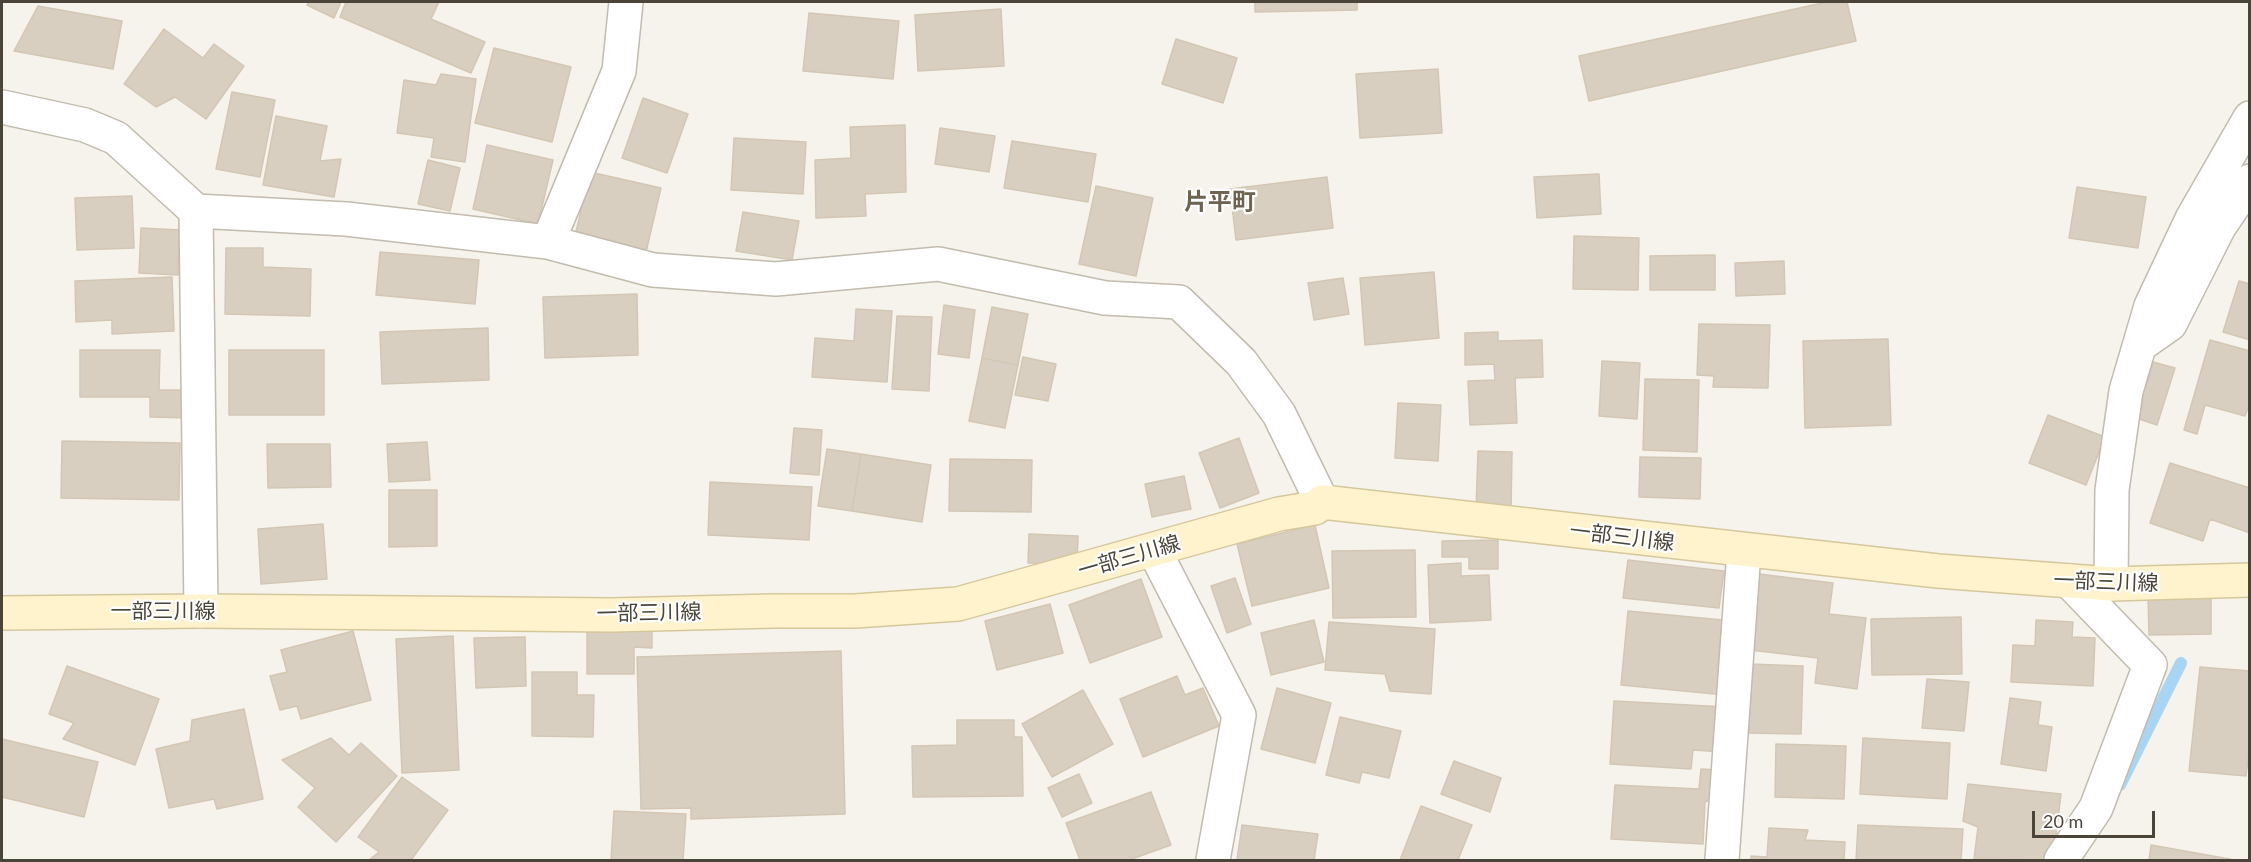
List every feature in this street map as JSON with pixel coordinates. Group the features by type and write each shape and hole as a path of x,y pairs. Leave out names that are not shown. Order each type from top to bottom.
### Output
{"main road":[{"name":"一部三川線","path":"2,613 201,611 612,615 855,611 958,604 1279,514 1315,508 1322,502 1938,572 2111,584 2250,580"}],"street":[{"path":"548,242 619,71 626,2"},
{"path":"2,107 85,125 116,138 196,211 346,219 548,242 653,270 776,279 938,264 1105,298 1179,302 1241,362 1279,414 1322,502"},
{"path":"2111,584 2112,490 2126,391 2151,306 2192,219 2250,118"},
{"path":"2140,345 2170,324 2219,227 2250,181"},
{"path":"196,211 201,611"},
{"path":"1154,550 1239,715 1213,861"},
{"path":"1722,861 1744,551"},
{"path":"2061,861 2096,808 2150,665 2069,581"}],"building":[{"path":"309,2 341,2 334,18 307,5"},
{"path":"346,2 439,2 431,19 485,42 471,73 340,17"},
{"path":"1255,2 1357,2 1357,10 1255,12"},
{"path":"1827,2 1847,2 1856,41 1589,101 1579,56"},
{"path":"38,6 122,21 113,69 14,51"},
{"path":"1001,9 1004,66 918,71 915,15"},
{"path":"809,13 899,21 893,79 803,71"},
{"path":"164,29 203,58 214,44 244,66 206,119 175,97 156,107 124,84"},
{"path":"1176,39 1237,58 1223,103 1162,84"},
{"path":"494,48 571,67 552,142 475,123"},
{"path":"1438,69 1442,133 1360,138 1356,74"},
{"path":"441,74 476,79 465,162 431,157 434,138 397,133 404,80 436,85"},
{"path":"232,92 275,100 260,177 216,169"},
{"path":"643,98 688,114 667,173 622,158"},
{"path":"276,116 327,126 320,161 341,159 334,197 263,185"},
{"path":"905,125 906,192 865,194 866,216 816,218 815,160 851,158 850,127"},
{"path":"940,128 995,136 989,172 935,164"},
{"path":"734,138 806,142 803,194 731,190"},
{"path":"1012,141 1096,154 1088,202 1004,188"},
{"path":"487,145 553,160 538,224 473,209"},
{"path":"428,160 460,168 450,211 418,204"},
{"path":"590,172 661,188 646,252 575,236"},
{"path":"1599,174 1601,214 1537,218 1534,177"},
{"path":"1327,177 1333,228 1236,240 1230,189"},
{"path":"1096,186 1153,198 1136,276 1079,264"},
{"path":"2077,187 2146,197 2138,248 2069,238"},
{"path":"132,196 134,248 77,250 75,198"},
{"path":"743,212 799,221 792,260 736,251"},
{"path":"141,228 180,230 178,275 139,273"},
{"path":"1574,236 1639,238 1638,290 1573,289"},
{"path":"226,248 263,248 263,267 311,269 310,316 225,314"},
{"path":"380,252 479,260 475,304 376,295"},
{"path":"1715,255 1715,290 1650,290 1650,256"},
{"path":"1784,261 1785,294 1736,296 1735,263"},
{"path":"1434,272 1439,338 1365,345 1360,278"},
{"path":"172,277 174,331 112,334 112,320 76,322 75,281"},
{"path":"1343,278 1349,314 1314,320 1308,283"},
{"path":"2239,281 2250,284 2250,340 2223,332"},
{"path":"637,294 638,355 545,358 543,297"},
{"path":"944,305 975,310 969,358 938,354"},
{"path":"992,307 1028,314 1018,365 982,358"},
{"path":"856,309 892,311 887,382 812,377 815,338 854,341"},
{"path":"897,316 932,317 929,391 892,389"},
{"path":"1699,324 1770,325 1768,388 1713,387 1714,376 1697,375"},
{"path":"488,328 489,380 382,384 380,332"},
{"path":"1498,332 1498,341 1542,340 1543,377 1515,378 1517,423 1470,425 1468,381 1495,380 1494,364 1465,365 1465,333"},
{"path":"1888,339 1891,425 1805,428 1803,341"},
{"path":"2210,340 2250,351 2250,402 2245,416 2205,405 2197,434 2184,430"},
{"path":"80,350 160,350 159,390 192,390 191,418 150,417 150,397 80,397"},
{"path":"229,350 324,350 324,415 229,415"},
{"path":"1023,357 1056,364 1048,401 1015,395"},
{"path":"982,358 1018,365 1005,428 969,421"},
{"path":"1602,361 1640,363 1637,419 1599,416"},
{"path":"2153,362 2175,368 2157,425 2136,418"},
{"path":"1645,379 1699,380 1697,452 1643,450"},
{"path":"1398,403 1441,405 1438,461 1395,458"},
{"path":"2048,415 2105,437 2086,485 2029,463"},
{"path":"794,428 822,430 819,475 790,473"},
{"path":"1239,438 1259,493 1220,508 1199,453"},
{"path":"62,441 180,443 179,500 61,498"},
{"path":"427,442 430,480 389,482 387,444"},
{"path":"267,444 330,444 331,487 268,488"},
{"path":"827,449 861,454 852,511 818,506"},
{"path":"1478,451 1512,452 1511,511 1476,510"},
{"path":"861,454 931,465 922,522 852,511"},
{"path":"1640,457 1701,458 1700,499 1639,497"},
{"path":"950,459 1032,460 1031,512 949,511"},
{"path":"2170,463 2250,488 2250,533 2210,519 2203,541 2150,523"},
{"path":"1184,476 1191,509 1152,517 1145,484"},
{"path":"710,482 812,487 809,540 708,535"},
{"path":"389,490 437,490 437,546 389,547"},
{"path":"323,524 327,579 261,584 258,529"},
{"path":"1315,525 1329,588 1252,606 1237,544"},
{"path":"1029,534 1078,536 1077,564 1028,563"},
{"path":"1498,540 1498,569 1469,569 1469,557 1442,557 1442,541"},
{"path":"1415,550 1416,617 1333,618 1332,551"},
{"path":"1628,560 1724,571 1719,608 1623,598"},
{"path":"1461,563 1461,576 1489,575 1491,620 1430,623 1428,565"},
{"path":"1759,574 1833,583 1829,614 1866,618 1857,689 1815,683 1818,658 1750,650"},
{"path":"1235,578 1251,624 1227,633 1211,586"},
{"path":"1141,579 1162,637 1090,663 1069,605"},
{"path":"2211,593 2211,634 2149,635 2148,595"},
{"path":"1050,604 1063,653 997,670 985,621"},
{"path":"1628,611 1733,621 1725,695 1621,685"},
{"path":"1961,617 1962,674 1872,675 1871,619"},
{"path":"1314,620 1324,662 1271,675 1261,633"},
{"path":"2036,620 2073,622 2072,637 2095,638 2093,686 2011,682 2013,645 2035,646"},
{"path":"1329,622 1435,629 1431,694 1390,691 1385,674 1325,670"},
{"path":"587,627 652,627 652,648 634,647 634,674 587,674"},
{"path":"353,631 371,700 301,719 297,706 280,710 270,676 287,672 281,650"},
{"path":"453,636 459,770 402,773 396,639"},
{"path":"525,637 526,686 476,688 474,638"},
{"path":"841,651 845,814 691,819 691,808 641,809 637,657"},
{"path":"1750,664 1803,666 1801,734 1749,733"},
{"path":"67,666 159,699 135,765 63,739 74,723 49,714"},
{"path":"2200,667 2250,671 2250,743 2246,776 2189,771"},
{"path":"532,672 577,672 577,695 594,695 593,737 532,736"},
{"path":"1177,676 1185,695 1203,688 1219,726 1143,757 1120,699"},
{"path":"1927,679 1969,682 1964,731 1922,728"},
{"path":"1277,688 1331,703 1315,763 1261,749"},
{"path":"1083,690 1113,744 1052,777 1022,724"},
{"path":"2010,698 2041,702 2038,725 2052,727 2046,771 2001,764"},
{"path":"1614,701 1726,707 1724,752 1693,750 1691,769 1610,764"},
{"path":"244,709 263,799 217,809 214,799 169,808 156,749 190,741 192,720"},
{"path":"1340,717 1401,731 1389,778 1362,772 1359,783 1326,775"},
{"path":"957,720 1014,720 1014,737 1022,737 1023,796 913,797 912,746 957,745"},
{"path":"331,738 349,755 361,743 397,776 336,842 298,807 315,788 282,760"},
{"path":"1863,738 1950,743 1947,799 1860,794"},
{"path":"2,739 98,762 84,817 2,797"},
{"path":"1776,744 1846,746 1844,799 1775,797"},
{"path":"1454,761 1501,778 1490,812 1441,794"},
{"path":"1701,769 1720,770 1719,796 1705,802 1703,844 1611,839 1615,785 1699,789"},
{"path":"1079,774 1092,803 1062,817 1048,788"},
{"path":"402,777 448,810 411,860 369,860 379,852 358,837"},
{"path":"1968,784 2061,794 2053,860 1974,859 1978,827 1963,821"},
{"path":"1151,792 1171,845 1129,860 1080,860 1066,823"},
{"path":"1421,806 1472,825 1458,860 1400,860"},
{"path":"614,811 686,814 683,860 611,860"},
{"path":"1242,825 1318,834 1314,860 1237,860"},
{"path":"1858,825 1963,829 1961,860 1856,860"},
{"path":"1769,828 1808,830 1805,840 1845,842 1844,860 1751,860 1751,856 1767,857"},
{"path":"2151,845 2235,860 2149,860"}],"waterway":[{"path":"2120,785 2181,663"}],"district":[{"name":"片平町","path":"1220,202"}]}
